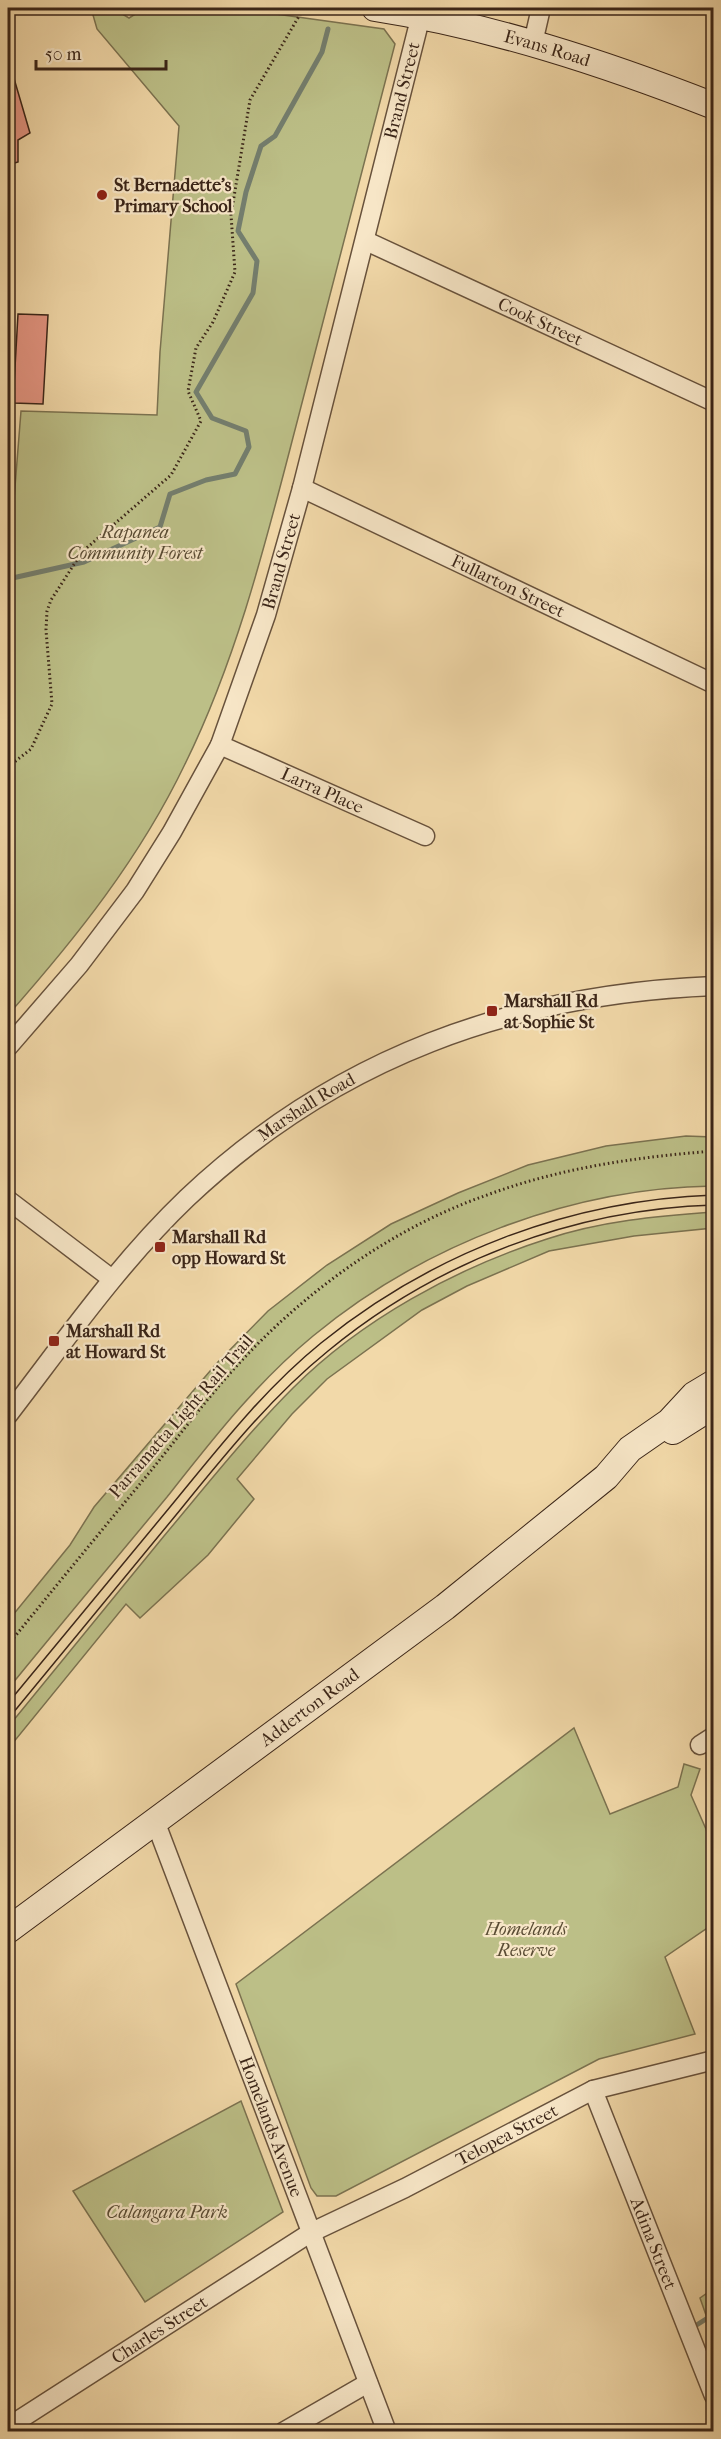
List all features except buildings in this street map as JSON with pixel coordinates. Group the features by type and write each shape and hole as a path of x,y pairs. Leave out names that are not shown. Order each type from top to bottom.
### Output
{"main road":[{"name":"Evans Road","path":"375,8 421,15 533,43 663,86 714,106"},
{"name":"Adderton Road","path":"8,1930 445,1607 606,1477 630,1449 669,1422 694,1395 714,1383"},
{"name":"Adderton Road","path":"606,1477 634,1465 680,1426 714,1405"}],"street":[{"path":"533,43 541,8"},
{"name":"Brand Street","path":"8,1047 80,965 135,891 172,832 220,745 266,615 302,488 366,241 421,15"},
{"name":"Cook Street","path":"366,241 714,402"},
{"name":"Fullarton Street","path":"302,488 714,684"},
{"name":"Larra Place","path":"220,745 424,836"},
{"name":"Marshall Road","path":"8,1415 112,1279 187,1198 225,1166 309,1105 396,1056 466,1028 526,1010 611,993 714,986"},
{"path":"8,1200 112,1279"},
{"name":"Homelands Avenue","path":"155,1821 387,2432"},
{"name":"Telopea Street","path":"310,2233 405,2188 592,2090 714,2060"},
{"name":"Adina Street","path":"592,2090 714,2396"},
{"name":"Charles Street","path":"8,2427 310,2233"},
{"path":"283,2432 368,2383"}],"path":[{"path":"8,767 31,749 52,704 47,648 47,611 51,600 82,552 171,475 201,421 188,391 196,348 213,322 235,272 231,215 250,100 302,11 283,8"},
{"name":"Parramatta Light Rail Trail","path":"8,1645 244,1358 298,1306 361,1258 426,1221 487,1195 567,1171 629,1159 714,1152"}],"green space":[{"name":"Rapanea Community Forest","path":"91,8 114,9 129,18 145,8 233,8 384,29 395,44 249,598 236,640 204,723 167,799 127,864 82,927 8,1015 8,516 13,512 21,411 157,415 179,126 97,29"},
{"path":"686,1136 713,1137 713,1186 659,1189 606,1197 553,1210 501,1228 450,1249 402,1274 313,1336 272,1373 235,1413 8,1689 8,1621 70,1545 94,1507 216,1364 268,1311 327,1265 391,1224 458,1193 528,1165 606,1146"},
{"path":"713,1212 713,1228 634,1236 549,1251 467,1286 422,1310 327,1379 292,1414 237,1479 254,1499 208,1555 140,1618 126,1604 8,1749 8,1727 211,1479 293,1388 349,1340 411,1299 445,1281 478,1265 547,1239 608,1224"},
{"name":"Homelands Reserve","path":"574,1728 610,1814 678,1787 684,1764 700,1769 691,1795 713,1845 713,1924 665,1957 695,2034 599,2059 336,2196 317,2196 311,2188 236,1984"},
{"name":"Calangara Park","path":"241,2101 283,2212 145,2302 73,2191"},
{"path":"713,2289 713,2335 700,2298"}],"waterway":[{"path":"8,579 84,562 160,527 170,494 206,480 235,474 249,447 246,431 212,418 196,392 253,293 257,261 238,231 246,192 261,146 275,136 322,52 328,29"},
{"path":"695,2326 714,2314"}],"tram line":[{"path":"8,1703 223,1442 260,1401 300,1361 364,1311 456,1258 505,1237 556,1220 660,1199 714,1195"},
{"path":"8,1719 211,1472 267,1408 307,1369 370,1319 414,1291 460,1267 509,1246 558,1229 609,1217 661,1209 714,1205"}],"place":[{"name":"St Bernadette's Primary School","path":"102,195"},
{"name":"Marshall Rd at Sophie St","path":"492,1011"},
{"name":"Marshall Rd opp Howard St","path":"160,1247"},
{"name":"Marshall Rd at Howard St","path":"54,1341"}]}
